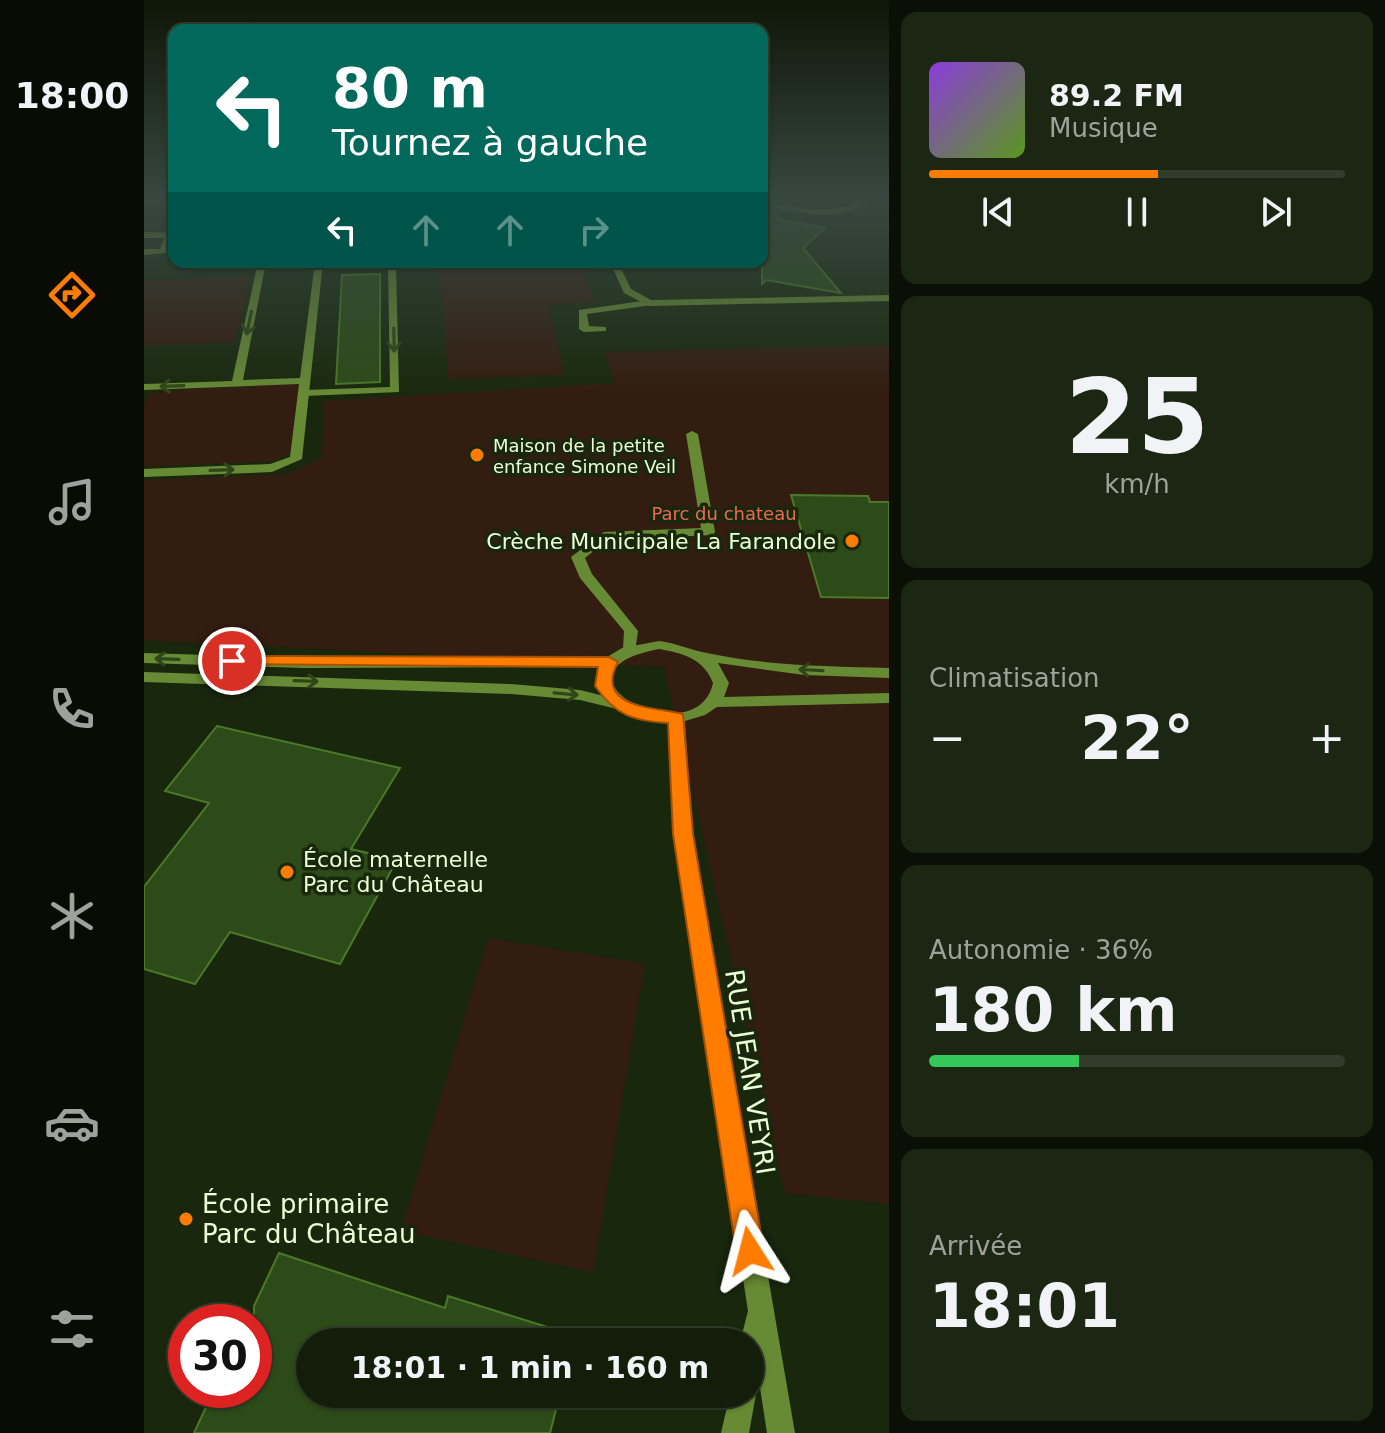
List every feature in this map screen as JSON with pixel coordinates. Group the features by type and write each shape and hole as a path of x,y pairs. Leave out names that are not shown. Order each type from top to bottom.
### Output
{"street":[{"path":"237,383 261,268"},
{"path":"144,473 272,468 296,459 317,268"},
{"path":"144,387 237,383 395,390 390,268"},
{"path":"617,268 627,291 649,303"},
{"path":"603,329 584,329 582,312 649,303 889,298"},
{"path":"630,649 631,631 585,575 578,557 604,536 708,532 692,434"},
{"path":"617,704 604,686 603,673 609,662 630,649 659,645 701,657 804,670 889,673"},
{"path":"144,677 511,689 580,695 617,704 645,716 677,718 705,710 714,702 721,683 718,674 701,657"},
{"path":"144,658 305,663 609,662"},
{"path":"714,702 889,698"},
{"name":"RUE JEAN VEYRI","path":"677,718 683,834 781,1433"},
{"path":"756,1328 759,1310"},
{"path":"735,1433 740,1408"}],"green space":[{"path":"440,268 581,268 595,302 548,305 565,375 448,379"},
{"path":"250,277 234,342 144,346 144,281"},
{"name":"Parc du chateau","path":"889,345 889,1204 785,1193 664,667 144,640 144,480 289,474 322,457 324,401 615,383 604,352"},
{"path":"306,381 292,453 275,461 144,467 144,405 149,393 237,383"},
{"path":"488,938 645,964 593,1272 401,1231"}],"building":[{"path":"768,265 817,265 841,293 766,280 762,284 762,268 768,268"},
{"path":"380,274 380,382 336,384 342,275"},
{"name":"Crèche Municipale La Farandole","path":"791,495 868,496 870,502 889,502 889,598 821,597"},
{"path":"217,726 400,768 351,849 397,860 340,964 230,932 195,984 144,969 144,887 209,803 165,791"},
{"path":"279,1253 445,1308 448,1296 550,1328 296,1328 296,1408 556,1408 550,1433 194,1433 206,1408 272,1408 272,1304 255,1304"}],"place":[{"name":"Maison de la petite enfance Simone Veil","path":"477,455"},
{"name":"Crèche Municipale La Farandole","path":"852,541"},
{"name":"École maternelle Parc du Château","path":"287,872"},
{"name":"École primaire Parc du Château","path":"186,1219"}],"route":[{"path":"232,661 609,662 603,673 604,686 617,704 645,716 677,718 683,834 750,1251"}]}
